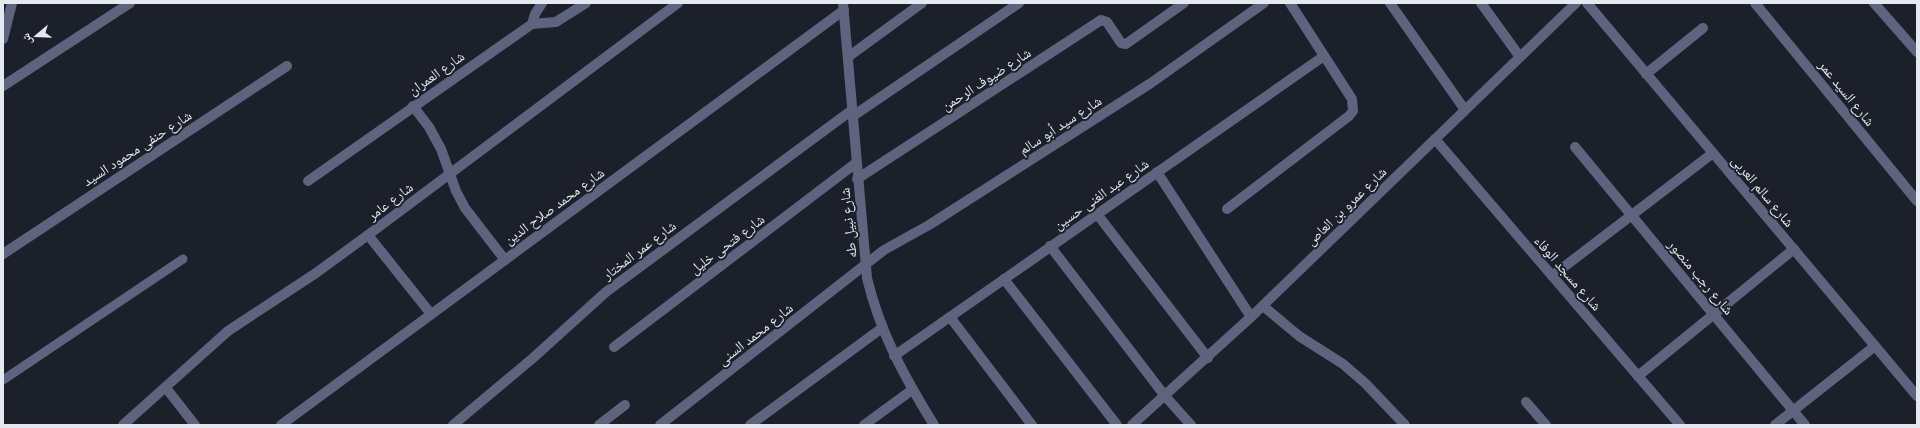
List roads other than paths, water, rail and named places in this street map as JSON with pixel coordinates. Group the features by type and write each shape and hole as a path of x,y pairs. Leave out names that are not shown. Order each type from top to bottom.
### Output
{"street":[{"path":"3,86 130,3"},
{"path":"532,24 535,14 542,3"},
{"name":"شارع العمران","path":"308,180 532,24 556,22 586,3"},
{"name":"شارع عامر","path":"124,425 228,331 316,273 678,3"},
{"path":"848,57 922,3"},
{"name":"شارع عمر المختار","path":"453,425 533,358 606,292 852,113 1019,3"},
{"name":"شارع ضيوف الرحمن","path":"857,179 1101,20 1110,24 1124,44 1128,43 1184,3"},
{"name":"شارع سيد أبو سالم","path":"867,264 884,250 929,225 1152,83 1264,3"},
{"path":"1227,210 1353,111 1354,105 1352,99 1290,3"},
{"path":"1390,3 1465,110"},
{"path":"1481,3 1520,57"},
{"name":"شارع سالم العربى","path":"1587,3 1917,396"},
{"name":"شارع السيد عمر","path":"1755,3 1917,201"},
{"path":"1874,3 1917,52"},
{"name":"شارع عمرو بن العاص","path":"1132,425 1208,358 1263,306 1573,4"},
{"name":"شارع نبيل طه","path":"844,7 857,179 867,264 867,278 882,328 894,356 912,390 934,425"},
{"name":"شارع محمد صلاح الدين","path":"281,425 844,7"},
{"path":"3,39 8,10"},
{"path":"1646,74 1703,28"},
{"name":"شارع عبد الغنى حسين","path":"894,356 1324,56"},
{"name":"شارع حنفى محمود السيد","path":"3,254 287,66"},
{"path":"413,106 429,127 441,149 456,191 465,208 504,260"},
{"name":"شارع مسجد الوفاء","path":"1435,139 1680,425"},
{"name":"شارع رجب منصور","path":"1575,147 1805,425"},
{"path":"1552,276 1713,153"},
{"name":"شارع فتحى خليل","path":"614,347 856,163"},
{"path":"1157,172 1251,317"},
{"path":"1097,214 1208,358"},
{"path":"368,235 431,314"},
{"path":"1050,246 1165,396 1191,425"},
{"path":"1638,376 1794,250"},
{"name":"شارع محمد السنى","path":"660,425 867,264"},
{"path":"1004,279 1117,425"},
{"path":"1263,306 1299,336 1319,348 1365,383 1405,425"},
{"path":"950,317 1032,425"},
{"path":"750,425 882,328"},
{"path":"1775,425 1874,346"},
{"path":"166,388 195,425"},
{"path":"864,425 912,390"},
{"path":"1526,402 1546,425"},
{"path":"599,425 625,405"}],"lane":[{"path":"3,380 183,259"}]}
